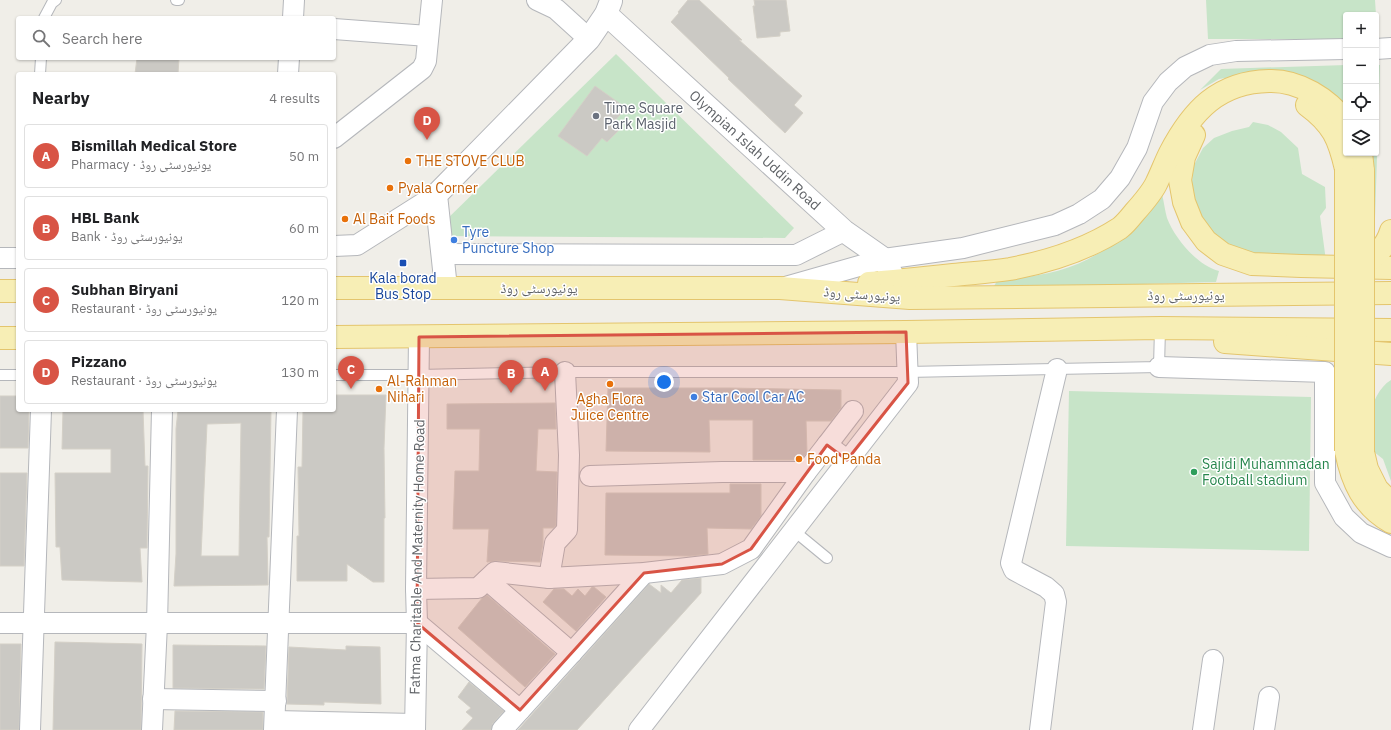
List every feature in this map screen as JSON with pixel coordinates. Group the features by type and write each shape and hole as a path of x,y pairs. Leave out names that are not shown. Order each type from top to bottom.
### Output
{"main road":[{"path":"903,290 1010,269 1066,254 1121,227 1156,186 1170,154 1185,127 1196,112 1214,98 1235,86 1258,81 1280,81 1301,87 1319,97 1337,111 1344,120"},
{"path":"1391,268 1361,267 1301,266 1252,264 1223,254 1206,241 1192,222 1184,202 1180,180 1184,157 1195,134 1205,119 1219,107 1233,99 1274,95 1293,99 1308,106 1325,119 1333,131 1341,148 1357,164 1354,452 1350,472 1364,500 1382,517 1391,522"},
{"path":"1361,267 1378,254 1391,231"},
{"name":"یونیورسٹی روڈ","path":"336,288 780,288 1391,293"},
{"path":"0,291 16,291"},
{"path":"336,337 906,332 1160,328 1391,330"},
{"path":"1160,328 1226,342 1391,354"},
{"path":"0,338 16,338"},
{"path":"1354,452 1368,469 1377,489 1391,503"}],"street":[{"path":"293,16 294,0"},
{"path":"336,136 422,69 426,61 432,0"},
{"path":"538,0 556,9 590,39"},
{"path":"336,246 356,245 436,195 590,39 609,7"},
{"name":"Olympian Islah Uddin Road","path":"609,7 844,231 884,259 903,290"},
{"path":"336,29 428,36"},
{"path":"1379,49 1391,48"},
{"path":"780,288 884,259 963,248 1055,225 1079,214 1102,199 1120,178 1137,148 1153,102 1168,82 1185,67 1210,55 1236,51 1343,49"},
{"path":"288,72 289,60"},
{"path":"436,195 446,288"},
{"path":"442,254 796,255 844,231"},
{"path":"0,258 16,258"},
{"path":"639,730 908,383 906,332"},
{"name":"Fatma Charitable And Maternity Home Road","path":"415,727 419,337"},
{"path":"1160,367 1325,372 1325,483 1344,516 1361,533 1391,547"},
{"path":"1040,730 1056,602 1054,594 1014,570 1012,563 1057,369"},
{"path":"549,578 555,543 567,530 569,455 565,372"},
{"path":"416,589 478,588 495,572 549,578 644,573 722,564 751,549 806,472 853,411"},
{"path":"30,730 41,412"},
{"path":"152,730 157,624 162,412"},
{"path":"287,412 275,725 415,727"},
{"path":"827,445 847,460"},
{"path":"590,476 722,472 806,472"},
{"path":"502,730 644,573"},
{"path":"487,580 572,653"},
{"path":"0,623 279,624 417,622 520,710"},
{"path":"1203,730 1213,660"},
{"path":"1264,730 1269,697"},
{"path":"153,699 276,701"}],"lane":[{"path":"45,16 52,3 56,0"},
{"path":"40,72 41,60"},
{"path":"336,375 565,372 908,372 1160,367 1160,328"},
{"path":"0,375 16,375"},
{"path":"793,530 827,558"}],"highlighted area":[{"path":"906,332 908,383 847,460 827,445 751,549 722,564 644,573 520,710 417,623 419,337"}],"green space":[{"path":"1206,0 1375,0 1376,12 1343,12 1343,39 1208,39"},
{"path":"616,54 794,228 785,238 441,236 442,224"},
{"path":"1343,65 1343,107 1328,91 1309,79 1290,73 1264,72 1219,79 1200,90 1221,69"},
{"path":"1379,65 1380,65 1379,96"},
{"path":"1253,122 1268,125 1281,132 1298,148 1302,174 1325,187 1326,208 1320,216 1326,261 1247,254 1208,231 1191,198 1193,167 1203,148 1214,138 1232,131 1249,127"},
{"path":"1366,156 1377,156 1375,218 1370,218"},
{"path":"1162,194 1167,218 1181,243 1203,264 1219,271 1216,282 993,288 998,279 1029,277 1045,274 1089,259 1121,236"},
{"path":"1391,380 1391,481 1383,459 1369,448 1368,428 1369,417 1374,401 1383,387"},
{"path":"1069,391 1311,397 1309,551 1066,546"}],"building":[{"path":"688,0 699,0 742,40 739,40 802,96 794,105 803,113 785,133 671,22"},
{"path":"754,0 786,0 790,31 780,32 780,36 757,38 753,6 755,6"},
{"path":"137,60 179,60 178,72 135,72"},
{"name":"Time Square Park Masjid","path":"595,86 626,108 611,125 620,129 607,142 602,138 587,156 558,136"},
{"path":"608,388 841,390 841,408 831,421 806,421 807,453 800,460 753,460 753,420 709,420 710,452 606,451"},
{"path":"336,395 386,395 384,448 384,582 373,582 347,564 347,581 297,581 297,536 299,536 298,467 302,467 303,412 336,412"},
{"path":"0,396 16,396 16,412 29,412 28,448 0,448"},
{"path":"555,403 556,429 538,429 536,471 557,472 556,525 553,528 543,528 543,543 540,562 487,562 489,529 453,529 455,471 479,471 480,429 447,429 447,404"},
{"path":"63,412 143,412 145,466 148,466 147,548 140,548 142,582 62,580 60,547 56,547 55,473 111,473 111,449 62,449"},
{"path":"178,412 271,412 269,537 267,537 268,585 174,586 176,554 176,429","holes":["241,423 239,556 201,556 207,424"]},
{"path":"0,473 27,473 24,566 0,566"},
{"path":"730,484 761,484 761,516 751,529 707,528 708,554 690,556 605,555 606,493 730,493"},
{"path":"701,578 701,593 577,730 518,730 649,584 661,593 661,585 671,593 682,580"},
{"path":"592,587 606,597 576,631 543,602 554,589 564,589 572,596 578,589 585,596"},
{"path":"487,595 555,654 525,687 458,628 483,597"},
{"path":"55,642 142,644 141,730 53,730"},
{"path":"0,644 21,644 19,730 0,730"},
{"path":"173,645 266,646 264,689 173,688"},
{"path":"346,646 380,647 381,704 324,702 324,705 287,704 289,647 346,650"},
{"path":"469,682 504,711 493,723 491,730 462,730 473,718 466,712 471,708 458,697"},
{"path":"175,711 263,712 263,730 174,730"}],"place":[{"name":"Time Square Park Masjid","path":"596,116"},
{"name":"Pizzano","path":"427,140"},
{"name":"THE STOVE CLUB","path":"408,161"},
{"name":"Pyala Corner","path":"390,188"},
{"name":"Al Bait Foods","path":"345,219"},
{"name":"Tyre Puncture Shop","path":"454,240"},
{"name":"Kala borad Bus Stop","path":"403,263"},
{"name":"Agha Flora Juice Centre","path":"610,384"},
{"name":"Subhan Biryani","path":"351,389"},
{"name":"Al-Rahman Nihari","path":"379,389"},
{"name":"Bismillah Medical Store","path":"545,391"},
{"name":"HBL Bank","path":"511,393"},
{"name":"Star Cool Car AC","path":"694,397"},
{"name":"Food Panda","path":"799,459"},
{"name":"Sajidi Muhammadan Football stadium","path":"1194,472"}]}
